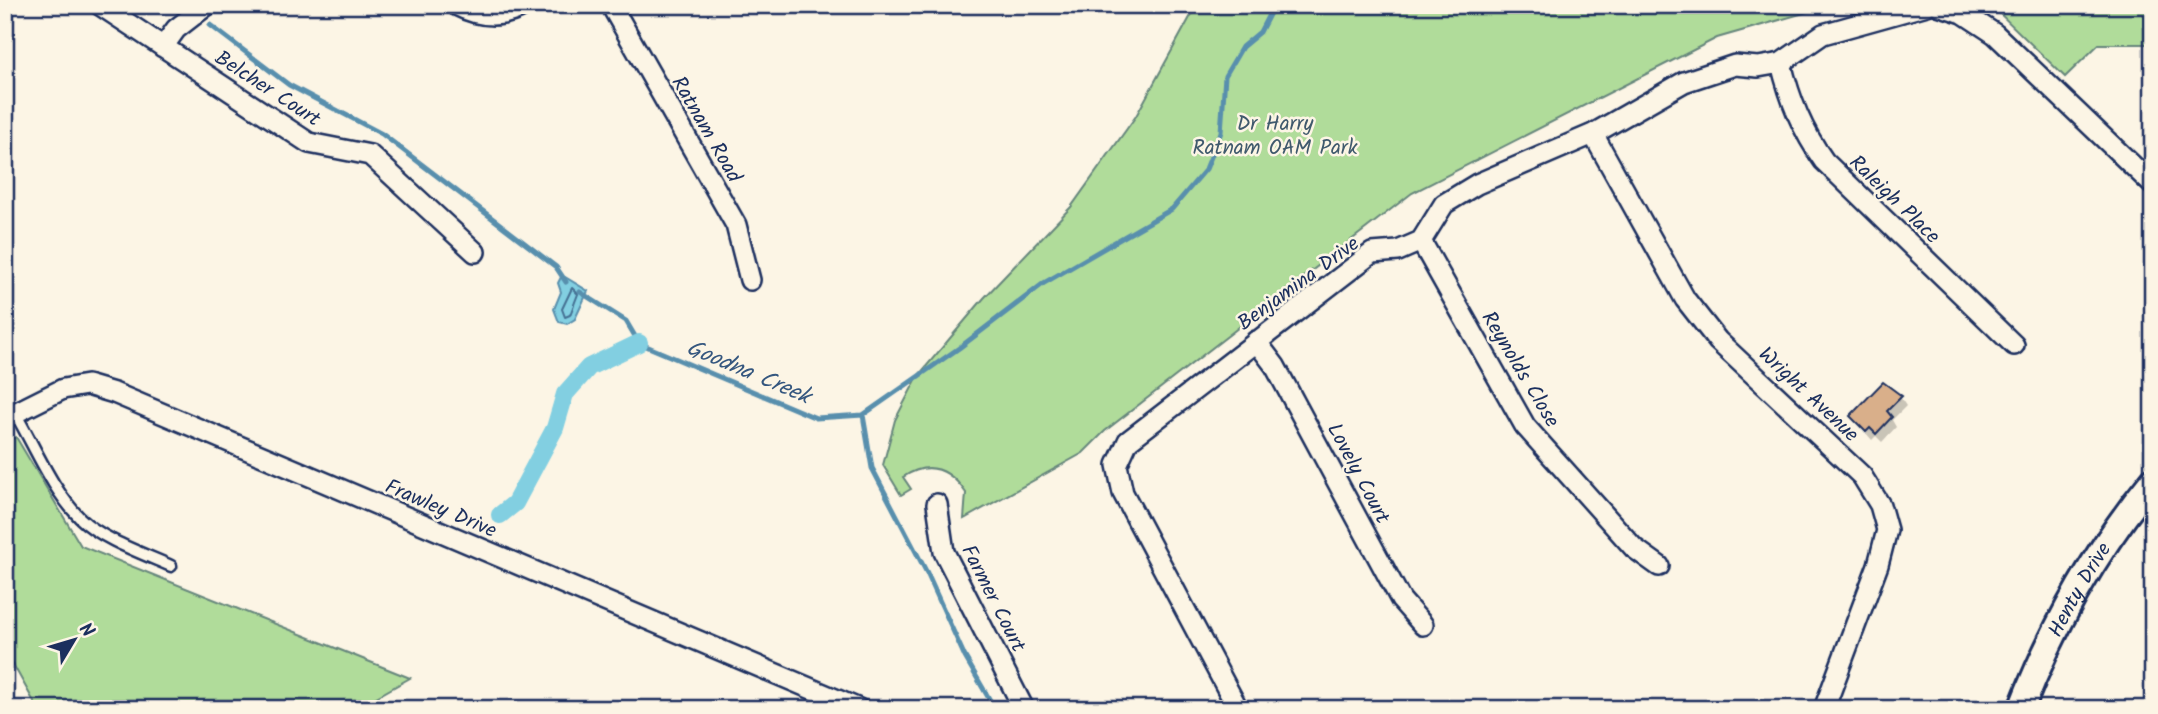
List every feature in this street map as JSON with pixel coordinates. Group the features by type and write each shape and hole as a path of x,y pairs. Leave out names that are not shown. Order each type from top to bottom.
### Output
{"street":[{"name":"Belcher Court","path":"100,5 309,144 370,155 475,252"},
{"path":"163,47 176,29 207,5"},
{"path":"456,5 487,16 509,15 526,5"},
{"name":"Ratnam Road","path":"611,5 736,225 750,280"},
{"path":"1421,241 1444,204 1477,184 1594,134 1684,82 1735,65 1758,67 1781,63 1824,34 1927,5"},
{"path":"1938,5 1964,13 1995,34 2153,185"},
{"name":"Raleigh Place","path":"1781,63 1788,92 1804,133 1824,161 2014,345"},
{"name":"Wright Avenue","path":"1594,134 1685,299 1718,341 1862,476 1880,505 1887,530 1878,565 1824,709"},
{"name":"Benjamina Drive","path":"1238,709 1123,494 1117,465 1128,441 1372,253 1398,251 1421,241"},
{"name":"Reynolds Close","path":"1421,241 1525,426 1634,548 1659,566"},
{"name":"Lovely Court","path":"1256,341 1275,366 1401,600 1423,625"},
{"name":"Frawley Drive","path":"10,415 63,389 87,385 114,393 859,709"},
{"name":"Henty Drive","path":"2021,709 2043,653 2105,543 2153,480"},
{"name":"Farmer Court","path":"937,504 944,552 1024,709"}],"lane":[{"path":"10,415 81,519 128,547 171,566"}],"green space":[{"name":"Dr Harry Ratnam OAM Park","path":"1190,5 1832,5 1717,38 1412,193 1105,431 1083,453 964,519 966,493 946,473 930,468 913,472 903,477 911,489 901,495 883,465 895,420 918,376 984,298 1071,207 1136,116 1194,10"},
{"path":"1991,5 2153,5 2153,44 2099,44 2065,77"},
{"path":"16,437 81,546 410,678 355,709 38,709 5,650 5,442"}],"water":[{"path":"561,277 588,291 575,319 567,324 559,322 554,309 561,292 558,283"}],"building":[{"path":"1883,382 1902,396 1887,411 1892,417 1876,434 1870,428 1866,432 1850,416"}],"waterway":[{"name":"Goodna Creek","path":"580,292 626,321 639,343 816,418 863,415 959,348 1044,283 1172,209 1206,169 1221,132 1225,76 1242,47 1260,32 1274,5"},
{"name":"Goodna Creek","path":"210,25 289,85 382,134 556,267 566,282"},
{"path":"500,515 515,503 555,428 565,394 589,367 639,343"},
{"path":"863,415 872,468 927,573 965,657 995,709"}]}
